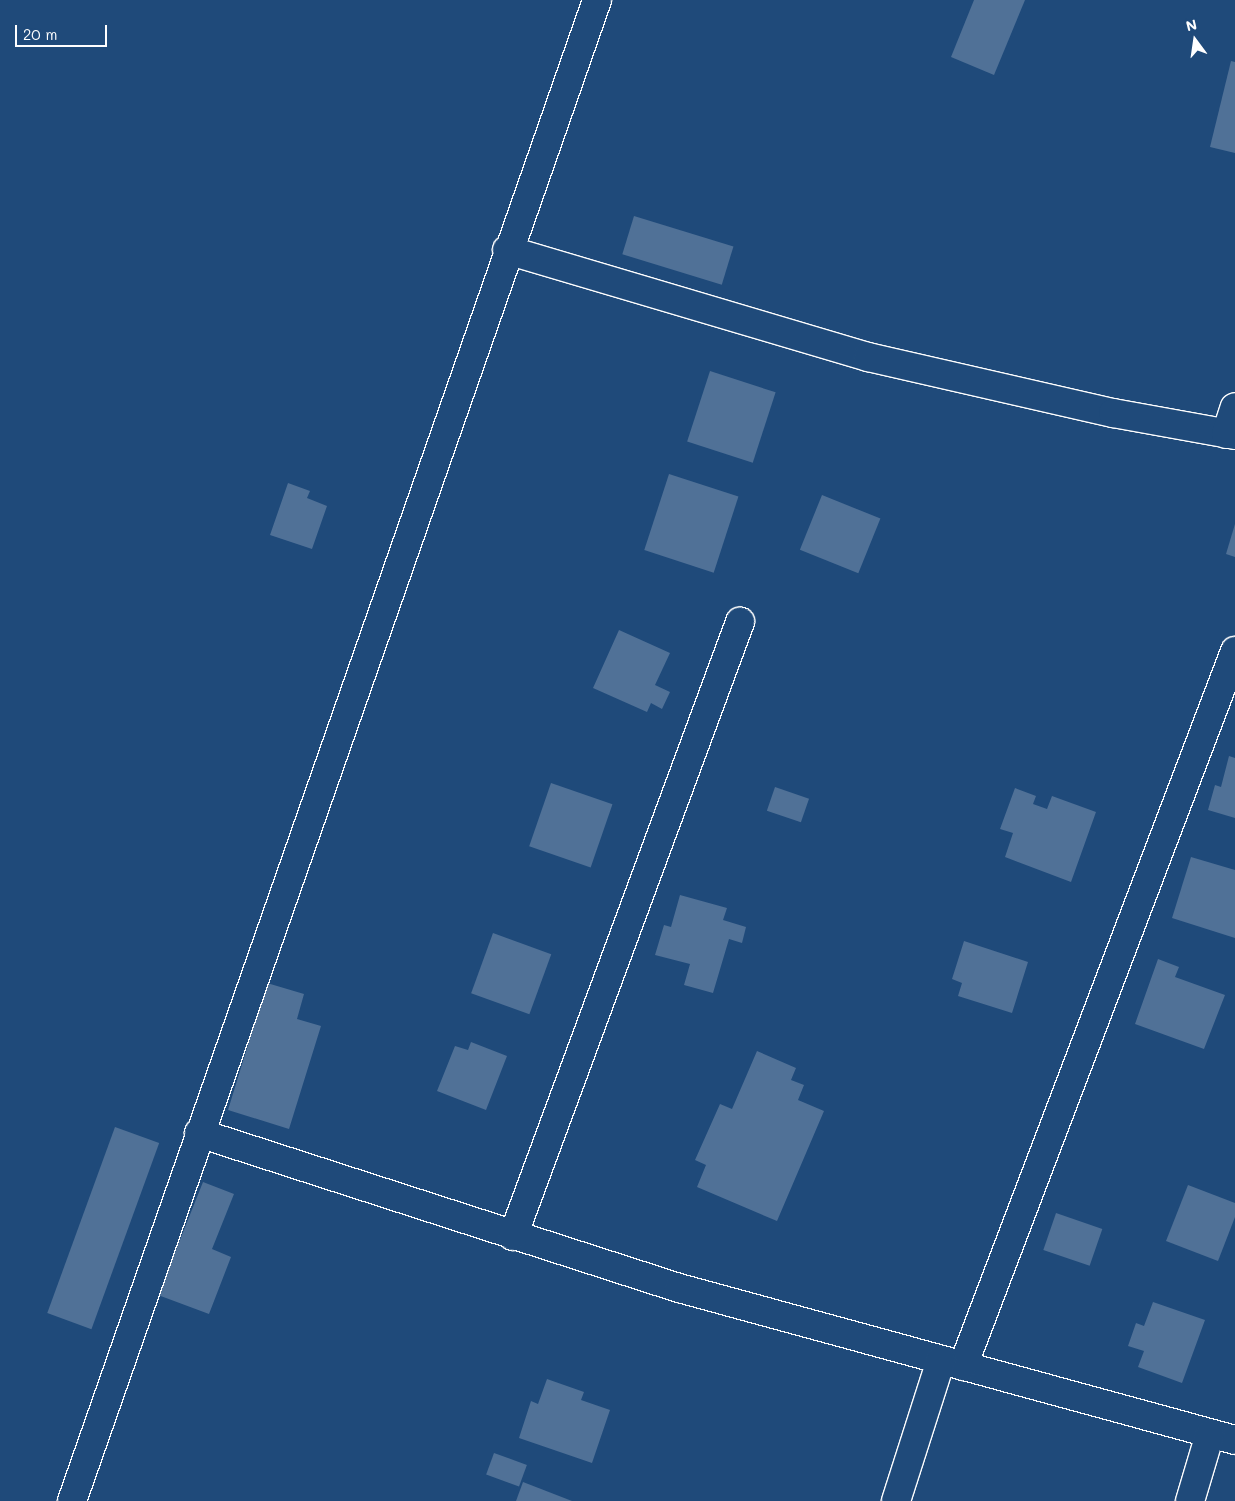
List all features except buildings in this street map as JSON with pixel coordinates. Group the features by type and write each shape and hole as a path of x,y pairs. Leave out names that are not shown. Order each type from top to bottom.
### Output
{"street":[{"path":"72,1501 507,250 597,0"},
{"path":"507,250 868,358 1113,413 1230,434 1235,407"},
{"path":"513,1236 740,622"},
{"path":"896,1501 1235,651"},
{"path":"199,1133 513,1236 679,1288 1223,1437 1190,1501"}]}
